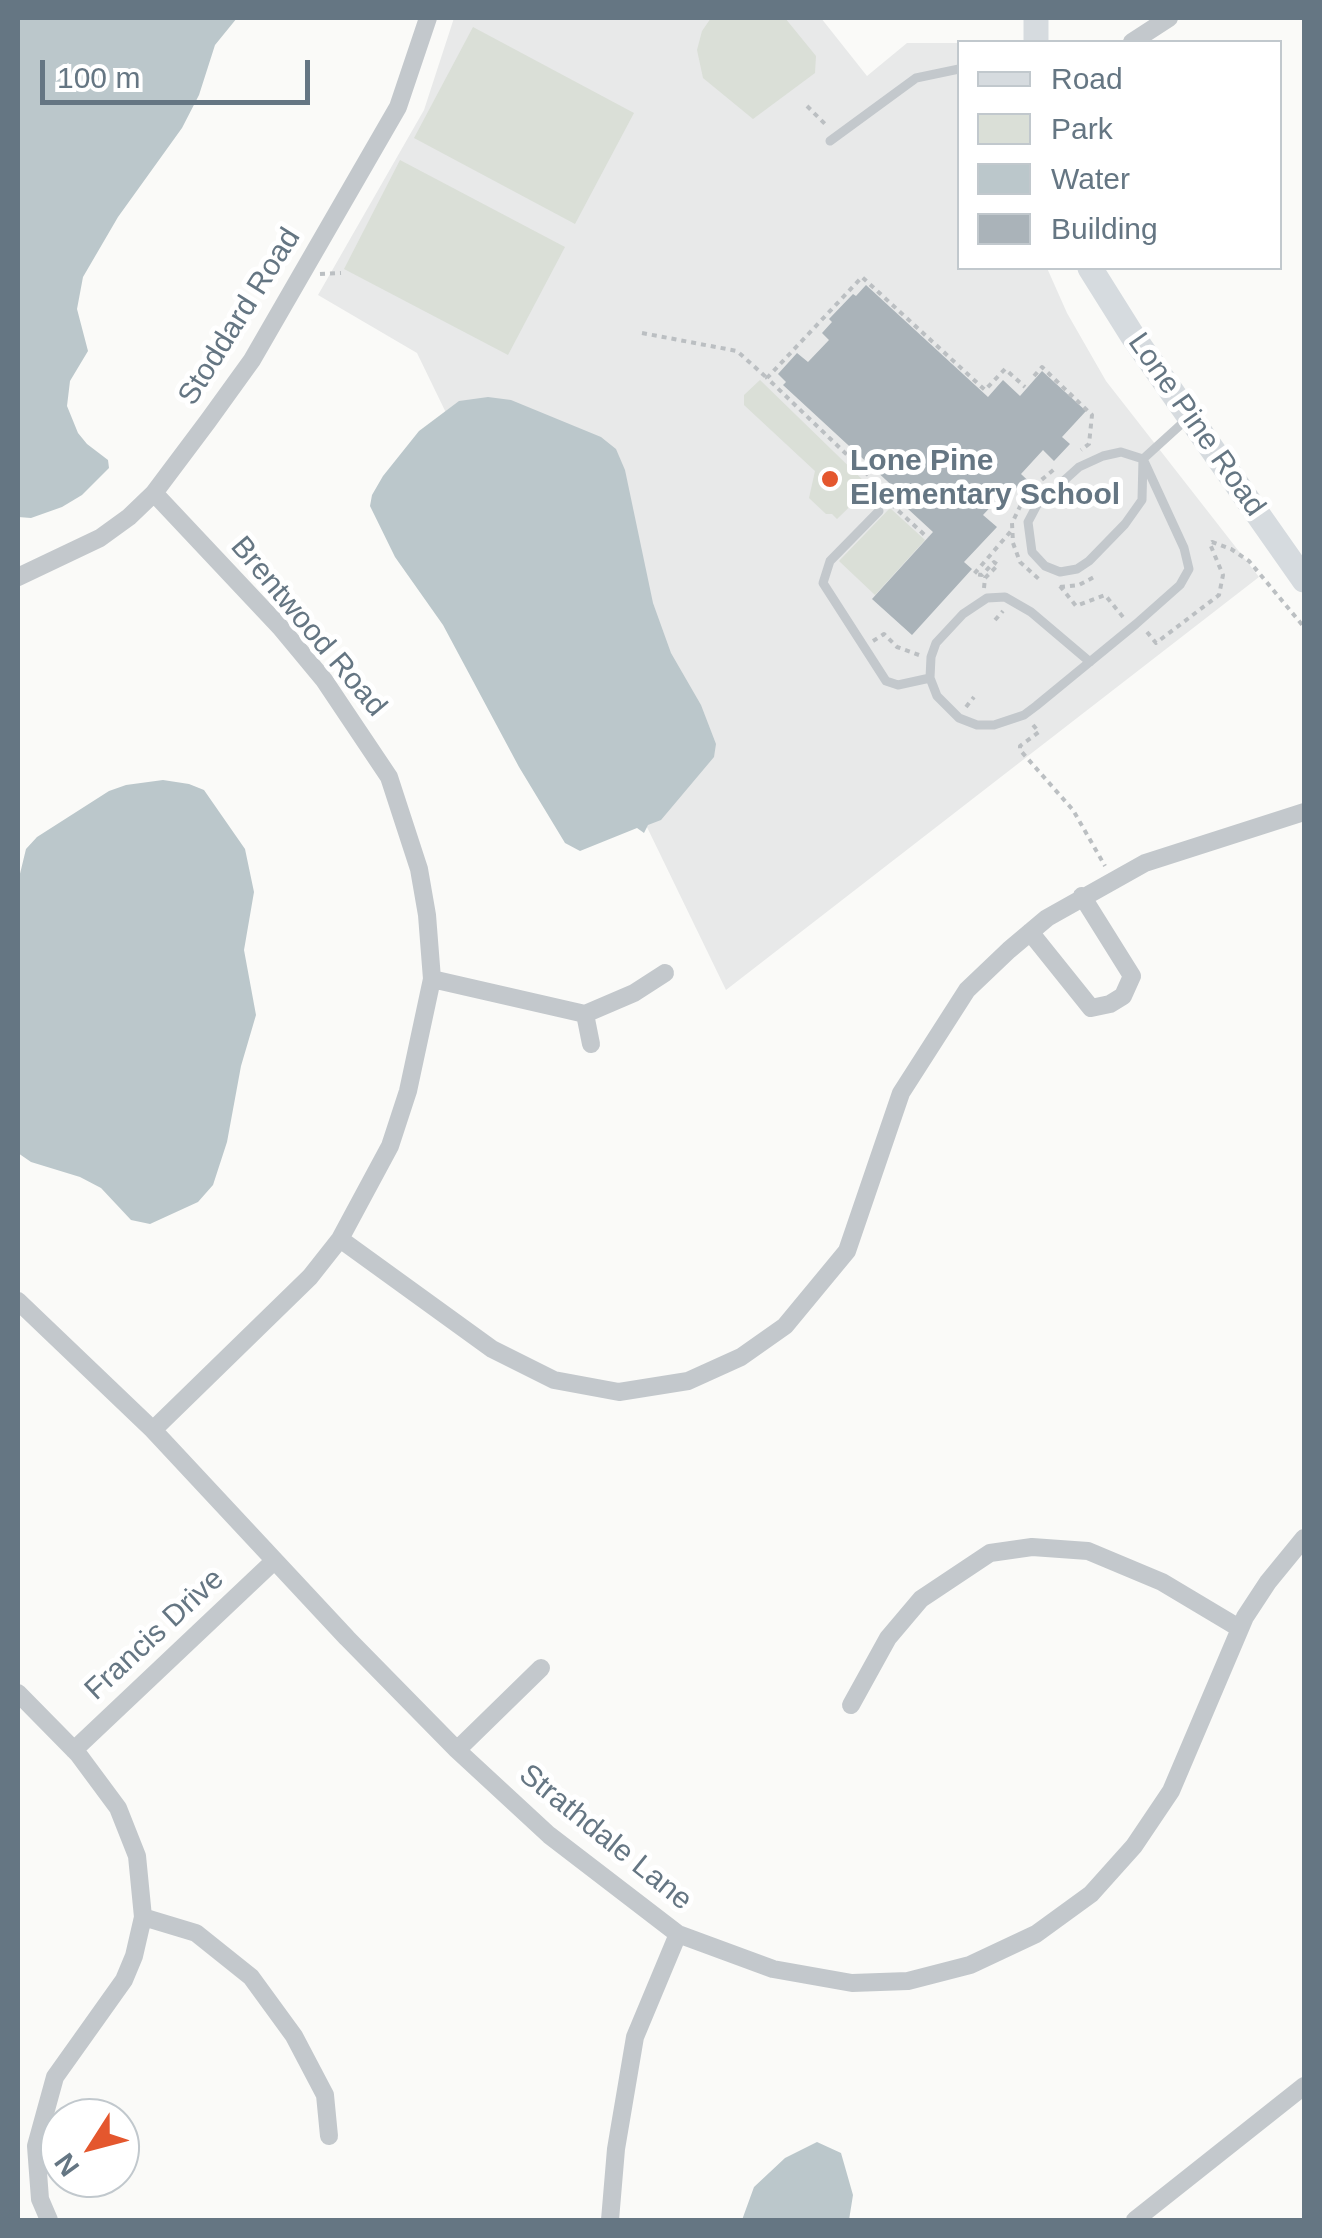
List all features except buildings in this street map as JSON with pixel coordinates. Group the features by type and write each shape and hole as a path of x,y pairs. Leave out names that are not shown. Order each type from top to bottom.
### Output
{"street":[{"name":"Stoddard Road","path":"18,577 100,538 154,492 252,360 398,107 428,18"},
{"path":"1135,40 1168,18"},
{"name":"Lone Pine Road","path":"1091,270 1189,418 1304,580"},
{"name":"Brentwood Road","path":"153,1430 310,1277 340,1240 390,1146 408,1091 432,979 418,868 389,777 352,717 314,667 154,492"},
{"path":"340,1240 492,1349 554,1380 619,1392 688,1380 705,1373 740,1357 785,1326 847,1251 900,1094 967,990 1030,932 1082,896 1145,863 1304,812"},
{"path":"1030,932 1092,1008 1123,996 1132,976 1082,896"},
{"path":"432,979 585,1014 634,993 666,973"},
{"path":"585,1014 592,1044"},
{"name":"Strathdale Lane","path":"18,1301 153,1430 457,1750 549,1836 678,1934 773,1969 852,1983 908,1981 970,1966 1036,1934 1091,1894 1134,1846 1171,1791 1240,1628 1268,1582 1304,1538"},
{"path":"851,1705 888,1638 921,1599 990,1554 1032,1547 1088,1551 1162,1582 1240,1628"},
{"name":"Francis Drive","path":"74,1750 274,1561"},
{"path":"457,1750 540,1668"},
{"path":"18,1693 74,1750 118,1808 137,1856 143,1917 124,1980 55,2077 36,2146 40,2198 49,2220"},
{"path":"143,1917 196,1932 251,1977 294,2036 325,2095 329,2136"},
{"path":"610,2220 616,2149 635,2036 678,1934"},
{"path":"1135,2220 1304,2086"}],"lane":[{"path":"833,139 916,78 957,70"},
{"path":"1090,662 1031,612 1005,598 987,598 962,614 936,643 930,678 937,696 959,718 977,726 994,726 1024,714 1090,662 1136,624 1180,585 1189,569 1184,548 1142,459 1121,452 1079,467 1037,504 1028,522 1028,537 1038,559 1060,572 1077,569 1102,549 1142,500 1142,459 1189,418"},
{"path":"878,510 830,560 823,583 886,681 898,685 930,678"}],"path":[{"path":"807,106 833,139"},
{"path":"767,378 862,277 985,390 1005,369 1025,387"},
{"path":"642,333 737,350 890,497 878,510"},
{"path":"1034,376 1042,367 1092,415 1089,444 1074,455"},
{"path":"1034,486 1059,465"},
{"path":"974,584 974,574 1011,531 1016,510 1025,496"},
{"path":"887,501 928,538"},
{"path":"1011,531 1020,562 1038,580 1060,586 1076,606 1104,595 1118,614 1144,628 1156,643 1219,595 1223,575 1212,542 1232,548 1249,560 1304,628"},
{"path":"974,574 982,575 994,562 998,564 985,578 984,588"},
{"path":"862,648 884,634 903,651 919,655"}],"shaded area":[{"name":"Lone Pine Elementary School","path":"454,18 821,18 867,76 907,43 957,43 957,270 1048,270 1067,313 1106,381 1259,577 726,990 417,353 318,295 424,110"}],"green space":[{"path":"711,18 785,18 816,56 815,73 753,119 703,78 697,50 702,31"},
{"path":"473,27 634,113 575,224 414,138"},
{"path":"400,160 565,247 508,355 344,269"},
{"path":"760,380 870,487 837,519 809,498 815,471 744,405 744,395"},
{"path":"890,508 925,540 875,595 839,561"}],"water":[{"path":"18,18 237,18 215,45 199,95 182,128 118,217 83,277 77,309 88,351 70,381 67,406 78,433 108,460 109,468 82,495 31,518 18,517"},
{"path":"488,397 511,400 601,437 616,449 625,470 653,603 671,653 701,705 716,744 714,757 661,820 648,825 644,833 637,828 580,851 565,843 519,767 443,625 395,557 370,506 383,476 419,431 459,401"},
{"path":"163,780 204,790 245,849 254,892 244,950 256,1015 241,1066 227,1142 213,1185 198,1202 150,1224 131,1220 101,1188 31,1162 18,1153 18,882 26,849 37,837 109,791"},
{"path":"817,2142 841,2153 853,2195 849,2220 742,2220 754,2187 785,2158"}],"place":[{"name":"Lone Pine Elementary School","path":"830,479"}]}
